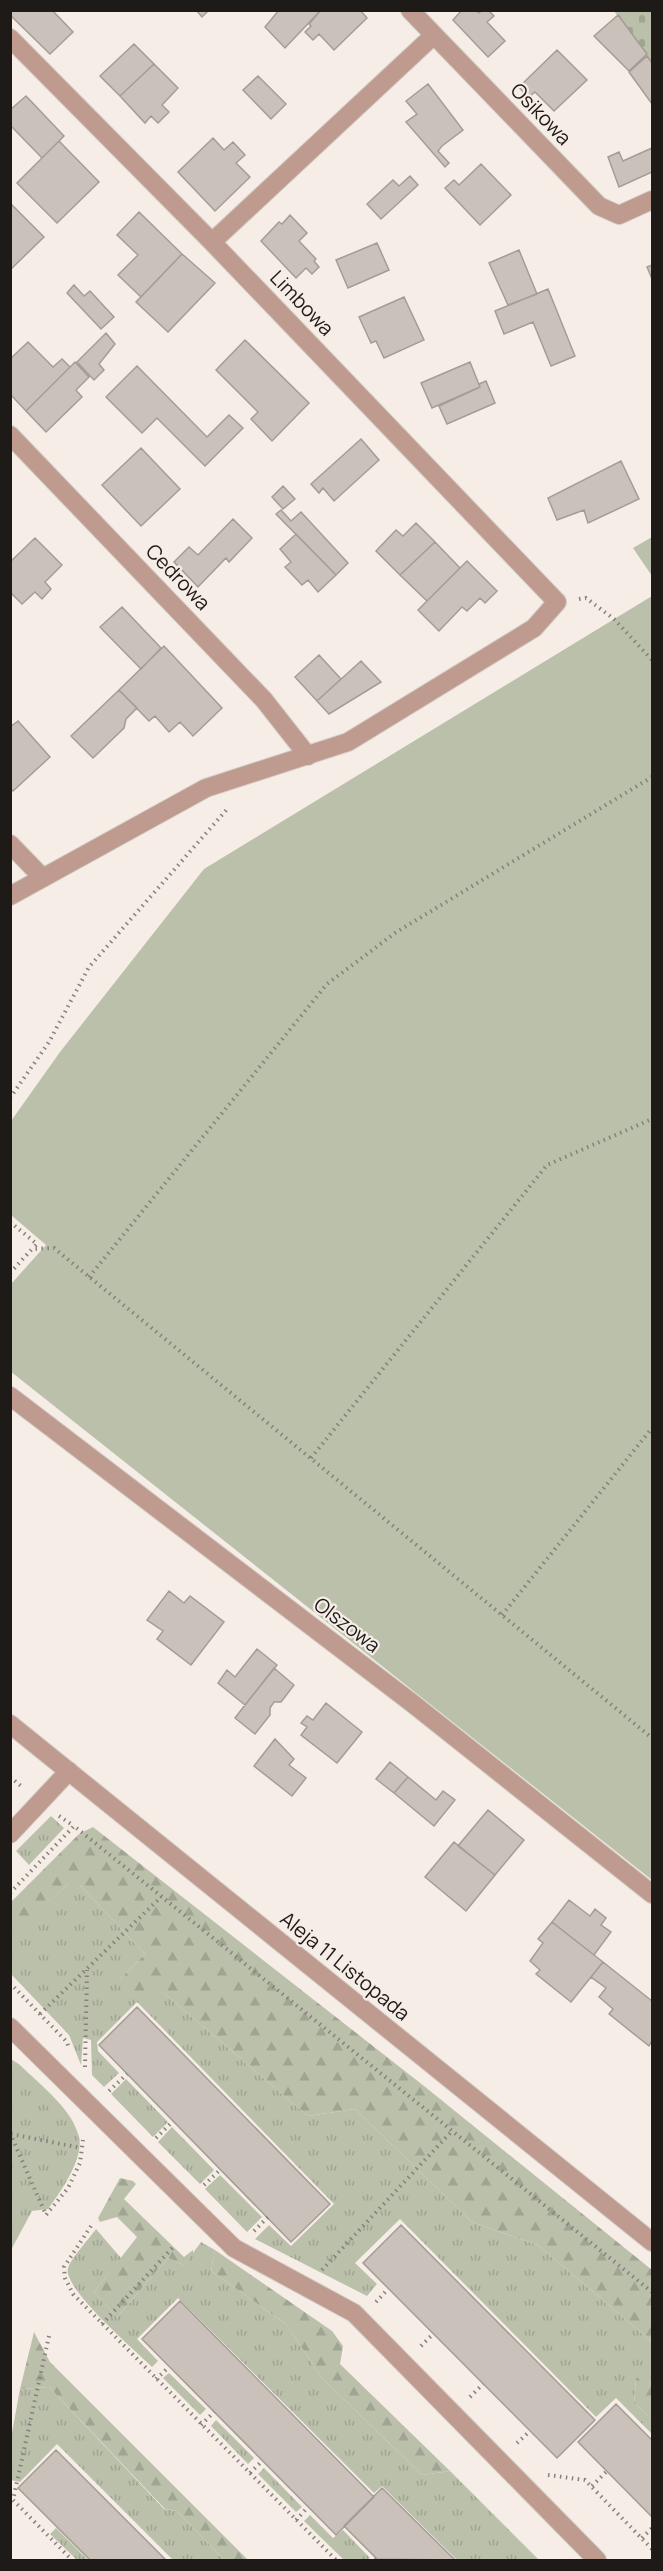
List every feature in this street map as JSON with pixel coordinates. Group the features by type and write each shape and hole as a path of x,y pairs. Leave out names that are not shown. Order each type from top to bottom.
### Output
{"street":[{"name":"Osikowa","path":"410,10 598,206 619,215 652,200"},
{"path":"212,242 434,35"},
{"name":"Limbowa","path":"10,38 212,242 557,602"},
{"name":"Cedrowa","path":"10,435 264,700 308,756"},
{"path":"10,896 207,788 348,742 534,628 557,602"},
{"path":"10,844 44,878"},
{"name":"Olszowa","path":"10,1396 412,1703 652,1894"},
{"name":"Aleja 11 Listopada","path":"10,1724 652,2242"},
{"path":"10,1834 69,1771"},
{"path":"10,2027 234,2248 354,2313 597,2560"}],"path":[{"path":"650,10 652,14"},
{"path":"557,602 586,598 614,619 652,660"},
{"path":"89,1276 327,984 395,933 652,777"},
{"path":"10,1098 49,1042 89,967 232,803"},
{"path":"311,1458 547,1165 652,1119"},
{"path":"10,1222 37,1244 10,1273"},
{"path":"32,1249 54,1248 652,1738"},
{"path":"502,1615 652,1428"},
{"path":"10,1893 74,1826 652,2292"},
{"path":"40,2014 161,1897"},
{"path":"85,2077 87,1969"},
{"path":"104,2096 127,2074"},
{"path":"151,2143 173,2121"},
{"path":"318,2275 452,2131"},
{"path":"11,2134 81,2148"},
{"path":"11,2134 46,2215 68,2188 80,2163 83,2140"},
{"path":"199,2190 220,2169"},
{"path":"246,2237 268,2217"},
{"path":"91,2226 64,2267 65,2278 73,2294 336,2560"},
{"path":"102,2324 175,2246"},
{"path":"373,2305 388,2289"},
{"path":"417,2351 433,2334"},
{"path":"49,2336 13,2500 72,2560"},
{"path":"156,2379 169,2367"},
{"path":"465,2402 483,2384"},
{"path":"201,2425 214,2412"},
{"path":"510,2450 530,2432"},
{"path":"250,2473 262,2461"},
{"path":"592,2486 607,2471"},
{"path":"296,2520 308,2507"},
{"path":"642,2538 652,2528"}],"green space":[{"path":"614,11 652,11 652,63"},
{"path":"652,537 652,576 633,548"},
{"path":"652,596 652,1880 10,1371 11,1284 46,1245 11,1215 11,1121 60,1052 204,869"},
{"path":"51,1816 64,1828 29,1865 16,1851"},
{"path":"93,1827 424,2086 652,2270 652,2342 538,2245 472,2222 355,2109 308,2116 164,1993 130,1995 120,1979 145,1954 79,1884 68,1884 11,1935 11,1902 79,1834"},
{"path":"68,1884 79,1884 145,1954 120,1979 164,1993 308,2116 355,2109 472,2222 538,2245 652,2342 652,2378 636,2378 634,2403 652,2419 652,2434 616,2398 596,2417 400,2219 355,2263 377,2284 367,2296 255,2239 269,2225 291,2246 334,2204 137,2002 97,2042 98,2051 119,2073 104,2087 92,2075 91,2040 83,2038 81,2065 69,2035 11,1974 10,1935"},
{"path":"11,2059 63,2107 75,2126 80,2146 75,2165 59,2194 48,2209 32,2211 11,2250"},
{"path":"126,2079 168,2122 153,2137 111,2094"},
{"path":"172,2127 214,2170 200,2184 158,2142"},
{"path":"220,2175 262,2217 247,2232 205,2189"},
{"path":"120,2178 136,2184 124,2199 184,2257 193,2250 193,2254 184,2265 168,2258 117,2317 94,2292 137,2237 117,2217 100,2222 98,2218"},
{"path":"96,2229 121,2258 94,2292 117,2317 168,2258 184,2265 201,2242 215,2250 211,2271 286,2324 322,2378 422,2475 450,2471 539,2560 457,2560 382,2486 374,2493 178,2298 137,2339 158,2361 152,2367 88,2304 69,2277 70,2264"},
{"path":"215,2250 332,2331 343,2346 340,2364 450,2471 422,2475 322,2378 286,2324 211,2271"},
{"path":"34,2332 50,2362 248,2560 224,2560 177,2511 165,2509 49,2387 20,2389"},
{"path":"169,2373 206,2409 200,2415 163,2378"},
{"path":"636,2378 652,2378 652,2419 634,2403"},
{"path":"49,2387 164,2509 177,2511 224,2560 173,2560 57,2444 20,2482 11,2480 11,2438 20,2389"},
{"path":"216,2420 254,2458 248,2464 211,2426"},
{"path":"264,2468 302,2507 296,2512 258,2474"},
{"path":"310,2515 333,2538 343,2530 370,2558 344,2560 304,2521"},
{"path":"56,2528 88,2560 77,2560 50,2534"}],"building":[{"path":"10,10 52,10 73,32 50,54 10,15"},
{"path":"196,10 209,10 202,17"},
{"path":"279,10 321,10 285,48 265,27"},
{"path":"321,10 360,10 367,18 334,50 319,34 313,40 305,32"},
{"path":"462,10 476,10 479,13 482,10 488,10 494,16 487,22 505,41 488,57 453,20"},
{"path":"618,15 647,54 629,71 594,36"},
{"path":"134,44 154,64 120,96 100,76"},
{"path":"557,50 587,80 554,111 535,92 528,98 519,87"},
{"path":"647,56 652,63 652,104 629,72"},
{"path":"154,64 178,88 162,105 169,112 158,123 151,116 145,123 120,96"},
{"path":"258,76 286,104 271,119 243,90"},
{"path":"428,84 463,130 438,151 449,163 445,167 406,122 417,114 406,101"},
{"path":"26,96 64,136 42,158 10,125 10,110"},
{"path":"213,138 224,150 233,142 245,155 236,163 250,177 215,211 178,172"},
{"path":"59,141 99,182 57,223 17,183"},
{"path":"652,148 652,172 619,187 608,157 619,152 623,161"},
{"path":"481,164 511,195 480,225 445,188 454,180 459,185"},
{"path":"410,176 418,185 381,219 367,204 393,180 399,186"},
{"path":"10,203 44,237 10,270"},
{"path":"139,212 182,254 141,297 118,275 138,255 117,235"},
{"path":"290,215 307,233 299,241 316,259 314,261 319,267 312,274 306,268 296,278 261,241 279,222 282,224"},
{"path":"377,243 389,270 348,288 336,260"},
{"path":"519,250 537,294 508,305 489,263"},
{"path":"182,254 215,283 168,332 136,302"},
{"path":"652,265 652,279 647,267"},
{"path":"74,285 84,296 90,291 114,317 101,329 67,293"},
{"path":"548,289 575,356 551,366 533,322 504,334 495,311"},
{"path":"404,297 424,340 384,358 376,341 371,343 359,317"},
{"path":"106,333 115,344 99,364 104,370 94,380 77,362"},
{"path":"245,340 309,403 272,441 251,419 258,412 216,370"},
{"path":"28,342 53,367 62,359 70,367 26,411 10,394 10,359"},
{"path":"75,362 89,377 76,390 82,397 46,432 26,411"},
{"path":"470,362 480,387 432,408 421,383"},
{"path":"137,366 207,437 229,415 243,428 205,466 157,418 142,433 106,397"},
{"path":"486,381 495,403 447,424 439,406 480,387 479,384"},
{"path":"361,439 379,460 334,501 323,488 319,493 311,484"},
{"path":"141,448 180,489 141,526 102,485"},
{"path":"621,461 639,499 588,523 584,510 557,520 548,498"},
{"path":"283,486 295,499 283,509 272,497"},
{"path":"281,510 291,521 301,512 348,563 336,575 276,514"},
{"path":"233,519 252,538 229,562 226,558 198,587 174,562 189,547 198,555"},
{"path":"416,523 435,542 400,575 376,551 396,530 403,536"},
{"path":"296,534 336,575 318,592 308,580 302,585 285,567 291,562 280,549"},
{"path":"35,538 62,565 45,582 51,589 42,599 35,592 22,604 10,592 10,562"},
{"path":"435,542 460,568 427,601 400,575"},
{"path":"467,561 497,591 485,603 480,598 467,611 462,607 439,631 418,610"},
{"path":"122,607 161,648 141,669 100,627"},
{"path":"164,646 222,708 193,736 180,722 169,732 155,716 149,721 119,690"},
{"path":"319,655 341,679 317,701 295,677"},
{"path":"361,661 381,682 329,714 317,701"},
{"path":"119,690 137,708 126,719 124,728 93,758 71,736"},
{"path":"18,721 50,757 13,791 10,788 10,727"},
{"path":"169,1591 184,1603 190,1596 224,1622 191,1665 157,1639 163,1631 147,1620"},
{"path":"257,1649 277,1665 245,1705 218,1683 227,1670 235,1677"},
{"path":"274,1668 294,1685 281,1702 274,1702 270,1708 270,1715 255,1734 235,1718"},
{"path":"326,1703 362,1732 337,1763 301,1735 307,1727 301,1723 307,1716 313,1720"},
{"path":"275,1739 294,1759 289,1765 306,1778 292,1796 254,1766"},
{"path":"390,1762 408,1777 394,1793 376,1779"},
{"path":"408,1777 436,1800 443,1791 455,1800 434,1826 394,1793"},
{"path":"488,1810 524,1840 495,1875 458,1846"},
{"path":"454,1842 495,1875 466,1911 425,1877"},
{"path":"569,1900 590,1916 595,1909 606,1918 601,1925 611,1932 594,1955 552,1922"},
{"path":"552,1922 603,1962 571,2002 536,1974 540,1970 530,1961 543,1943 538,1939"},
{"path":"603,1962 652,2001 652,2041 649,2046 609,2014 613,2009 599,1997 606,1988 591,1977"},
{"path":"137,2007 330,2204 291,2242 99,2045"},
{"path":"401,2225 595,2420 557,2458 363,2263"},
{"path":"180,2301 374,2497 336,2535 142,2339"},
{"path":"616,2404 652,2440 652,2517 578,2442"},
{"path":"56,2450 166,2560 90,2560 18,2488"},
{"path":"382,2488 455,2560 377,2559 344,2526"}]}
